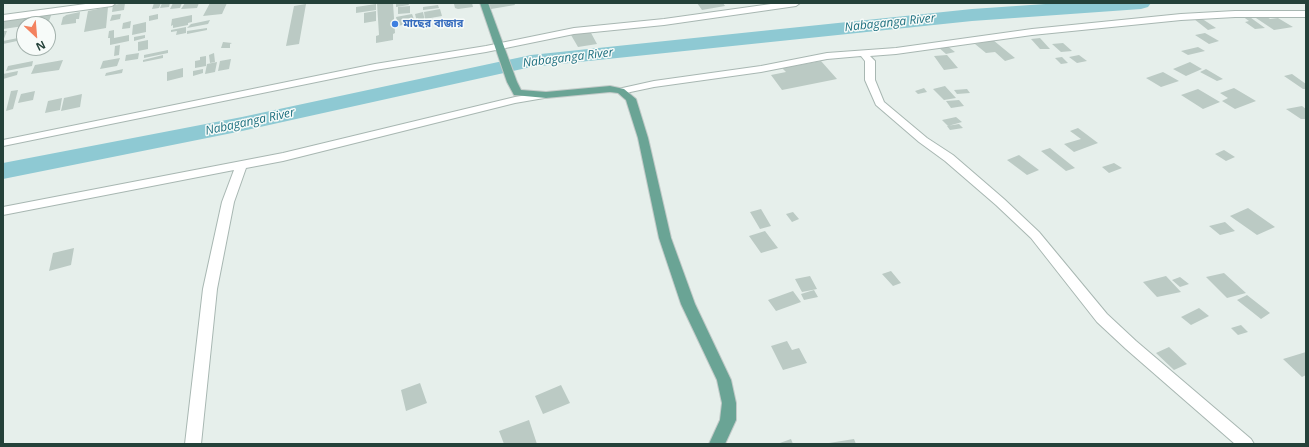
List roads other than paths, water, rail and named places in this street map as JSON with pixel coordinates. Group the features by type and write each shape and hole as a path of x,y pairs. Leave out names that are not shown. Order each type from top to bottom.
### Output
{"main road":[{"path":"484,3 512,82 518,93 546,95 610,89 621,91 632,99 643,138 665,238 688,304 724,380 730,403 728,420 717,444"}],"street":[{"path":"3,18 112,3"},
{"path":"3,142 160,112 375,67 501,50 596,28 664,22 796,3"},
{"path":"621,91 654,84 761,69 827,56 864,54 1025,33 1181,17 1235,14 1306,14"},
{"path":"864,54 870,61 870,80 880,103 923,140 949,158 1000,202 1035,235 1102,318 1130,345 1246,444"},
{"path":"3,211 283,158 515,100 546,95"},
{"path":"193,444 203,346 216,255 228,202 242,166"}],"waterway":[{"name":"Nabaganga River","path":"3,171 242,124 531,61 972,15 1141,3"}],"place":[{"name":"মাছের বাজার","path":"395,24"}]}
